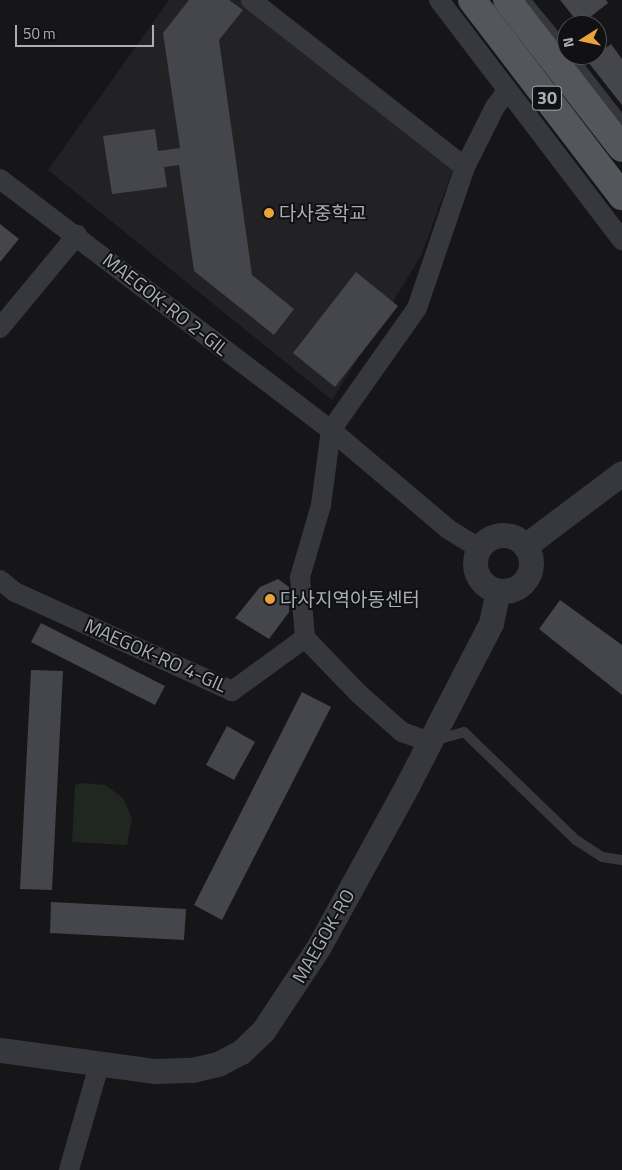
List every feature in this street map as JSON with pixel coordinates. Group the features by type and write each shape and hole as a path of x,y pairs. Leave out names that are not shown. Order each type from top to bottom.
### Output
{"main road":[{"name":"30","path":"472,0 622,196"},
{"name":"30","path":"507,0 622,148"}],"street":[{"path":"251,0 465,167"},
{"path":"438,0 622,240"},
{"path":"429,742 402,732 359,694 305,638 300,577 321,505 331,430 417,308 465,167 494,107 507,91"},
{"name":"MAEGOK-RO 2-GIL","path":"0,179 77,235 331,430 448,529 480,548"},
{"path":"0,328 77,235"},
{"path":"525,546 622,473"},
{"path":"502,535 518,539 525,546 531,564 524,582 516,588 498,590 481,580 477,573 476,556 480,548 493,537 502,535"},
{"name":"MAEGOK-RO 4-GIL","path":"0,580 15,592 232,691 305,638"},
{"name":"MAEGOK-RO","path":"0,1050 156,1070 192,1070 218,1064 241,1052 263,1031 318,948 492,623 498,590"},
{"path":"69,1170 100,1062"}],"lane":[{"path":"526,0 557,38"},
{"path":"579,65 622,120"},
{"path":"429,742 464,732 576,840 602,857 622,860"}],"shaded area":[{"name":"다사중학교","path":"169,0 240,0 455,164 421,256 332,400 48,170"},
{"path":"83,783 105,785 123,798 132,818 127,845 72,842 75,785"}],"building":[{"path":"189,0 229,0 243,10 219,40 252,275 294,309 274,335 194,271 179,165 164,167 167,187 112,194 103,136 155,129 158,151 180,148 163,33"},
{"path":"560,0 606,0 608,3 593,15 572,15"},
{"path":"611,44 622,59 622,105 590,65 607,65 607,47"},
{"path":"0,224 19,239 0,262"},
{"path":"356,272 398,306 335,387 293,353"},
{"name":"다사지역아동센터","path":"278,579 289,587 289,612 269,639 235,618 260,587"},
{"path":"560,600 622,645 622,695 539,629"},
{"path":"41,623 165,686 155,705 31,642"},
{"path":"31,670 63,671 52,890 20,889"},
{"path":"302,692 331,707 222,920 194,905"},
{"path":"227,726 255,742 234,780 206,765"},
{"path":"51,902 186,909 184,940 50,933"}],"place":[{"name":"다사중학교","path":"269,213"},
{"name":"다사지역아동센터","path":"270,599"}]}
